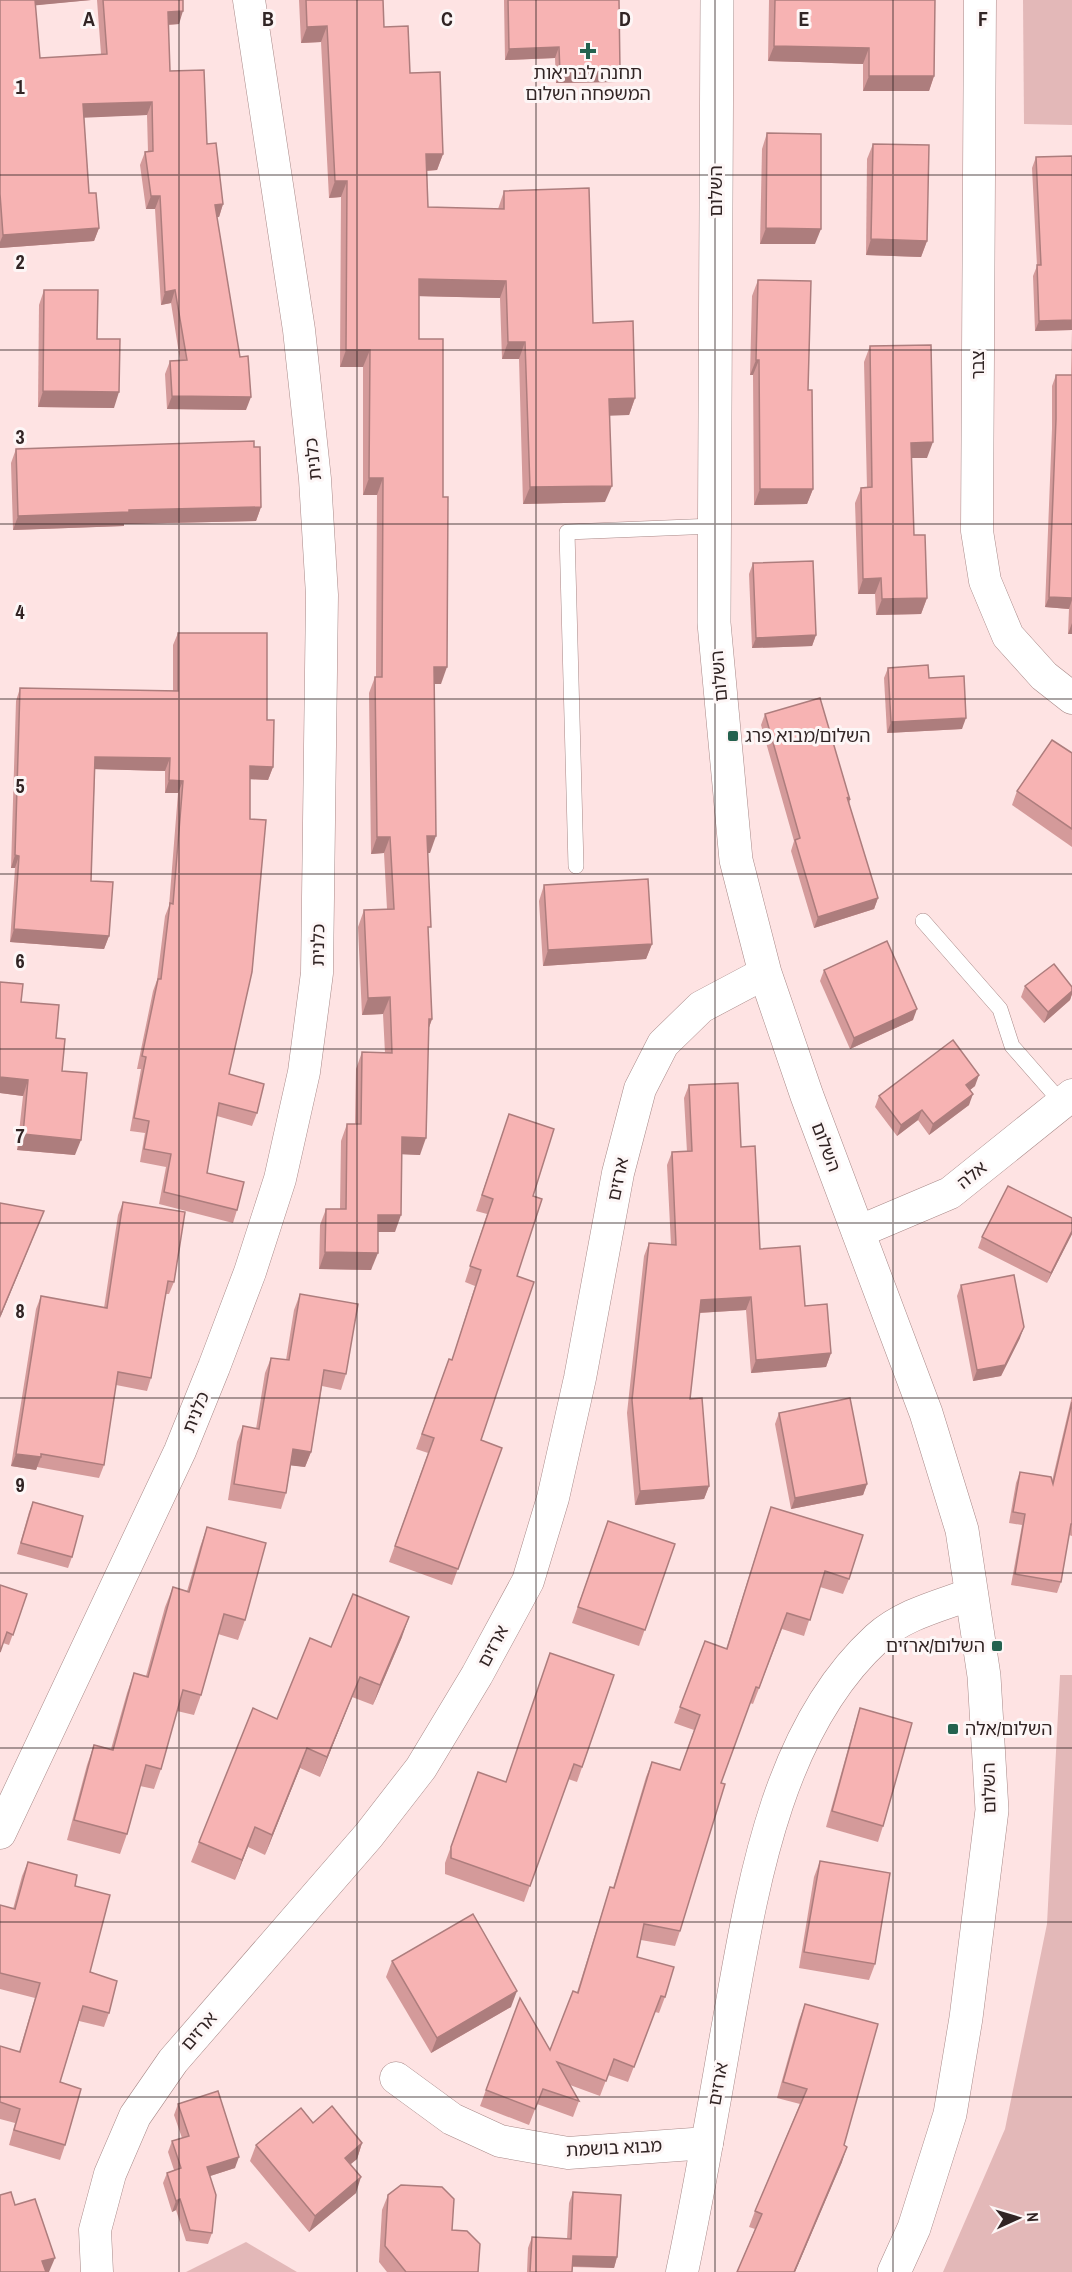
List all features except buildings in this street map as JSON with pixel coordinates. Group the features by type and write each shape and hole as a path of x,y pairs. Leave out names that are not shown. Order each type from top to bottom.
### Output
{"street":[{"name":"כלנית","path":"0,1833 180,1451 214,1367 250,1272 280,1179 306,1061 317,973 321,583 315,479 299,330 249,0"},
{"name":"השלום","path":"717,0 714,623 736,860 765,973 807,1096 926,1413 962,1530 984,1676 992,1810 966,2018 950,2114 914,2228 894,2272"},
{"name":"צבר","path":"980,0 977,531 985,581 1008,636 1044,676 1072,698"},
{"name":"ארזים","path":"97,2272 95,2230 110,2174 135,2116 174,2061 369,1834 421,1768 477,1676 528,1581 553,1498 580,1378 618,1173 640,1089 663,1044 701,1007 765,973"},
{"name":"אלה","path":"858,1232 950,1193 1067,1099"},
{"name":"ארזים","path":"682,2272 743,1943 761,1860 783,1790 802,1743 823,1704 849,1666 879,1637 911,1615 971,1594"},
{"name":"מבוא בושמת","path":"396,2078 452,2119 500,2141 568,2153 707,2143"}],"lane":[{"path":"576,866 567,532 714,526"},
{"path":"923,921 1000,1009 1012,1046 1067,1099"}],"shaded area":[{"path":"1023,0 1072,0 1072,125 1024,124"},
{"path":"1060,1675 1072,1675 1072,2272 943,2272 1005,2129 1047,1924"},
{"path":"246,2242 297,2272 186,2272"}],"place":[{"name":"תחנה לבריאות המשפחה השלום","path":"588,51"},
{"name":"השלום/מבוא פרג","path":"733,736"},
{"name":"השלום/ארזים","path":"997,1646"},
{"name":"השלום/אלה","path":"953,1729"}]}
